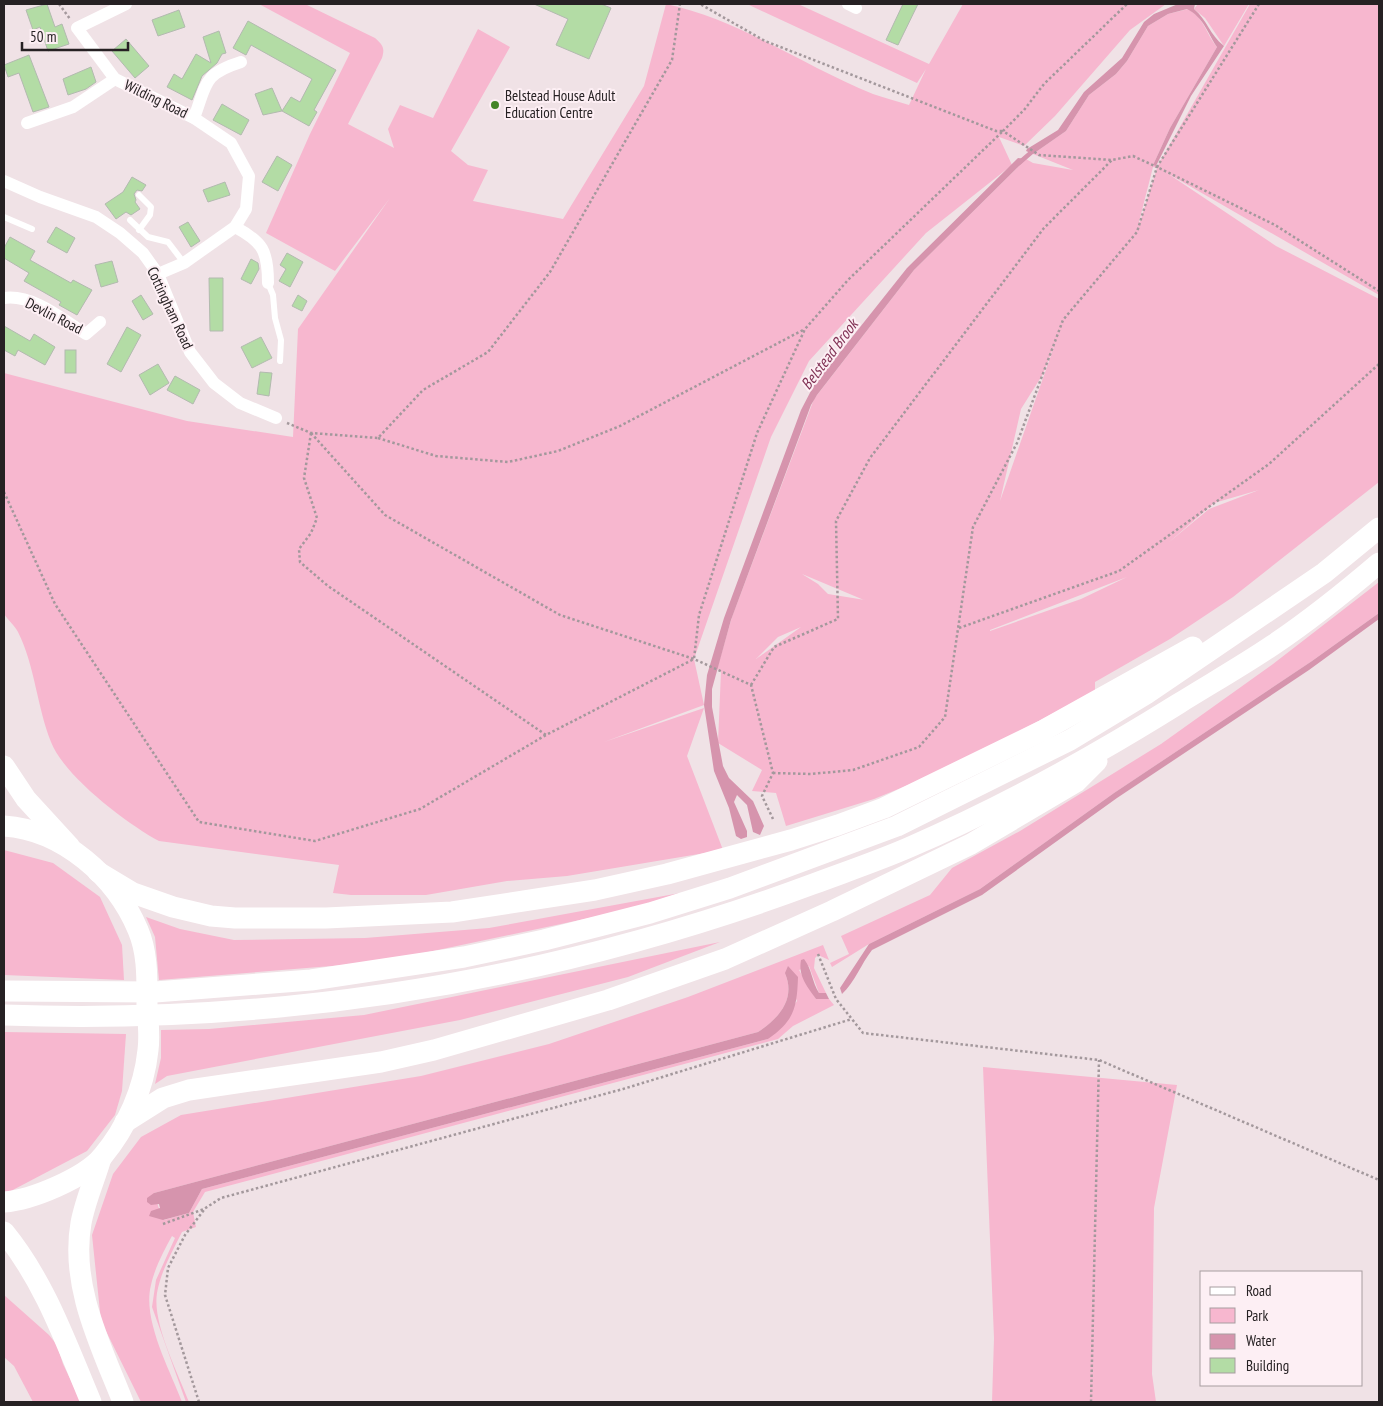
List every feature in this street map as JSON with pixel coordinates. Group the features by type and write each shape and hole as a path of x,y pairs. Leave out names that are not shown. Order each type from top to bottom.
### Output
{"main road":[{"path":"4,991 155,992 311,980 464,957 536,942 650,913 730,888 897,826 1070,740 1146,694 1324,573 1379,528"},
{"path":"4,1015 158,1017 281,1008 376,997 548,965 657,936 763,902 909,848 1031,789 1117,742 1274,644 1379,563"},
{"path":"98,872 133,893 173,907 210,916 235,918 326,918 452,912 595,890 667,874 792,840 884,808 1044,730 1187,650 1281,588 1324,573"},
{"path":"126,1122 163,1098 190,1090 363,1065 434,1050 608,1000 725,959 832,911 971,844 1076,782 1117,742"},
{"path":"4,766 26,800 77,854 98,872 122,900 138,931 147,966 148,1050 137,1100 126,1122 101,1158 81,1223 79,1270 88,1310 123,1402"},
{"path":"4,826 58,841 77,854"},
{"path":"4,1202 15,1201 43,1192 73,1178 101,1158"},
{"path":"4,1232 22,1254 46,1297 91,1402"}],"street":[{"path":"77,28 126,4"},
{"name":"Wilding Road","path":"77,28 115,79 194,118 231,143 249,176 246,209 235,227 184,263 158,274"},
{"name":"Wilding Road","path":"194,118 210,75 241,62"},
{"path":"27,123 73,106 115,79"},
{"name":"Cottingham Road","path":"4,181 40,197 96,217 120,232 143,253 158,274 190,352 214,383 240,403 276,418"},
{"path":"235,227 254,237 264,250 268,263 268,283"},
{"name":"Devlin Road","path":"4,298 15,297 37,304 86,334 100,322"}],"lane":[{"path":"139,195 151,207 150,216 139,230"},
{"path":"4,217 32,229"},
{"path":"130,220 148,237 168,242 184,263"},
{"path":"268,283 273,295 274,318 281,340 280,361"}],"path":[{"path":"59,4 77,28"},
{"path":"378,438 423,390 488,352 550,272 672,60 680,4"},
{"path":"700,4 766,41 996,132 1003,131 1039,155 1112,160 1133,156 1275,225 1379,291"},
{"path":"694,659 699,615 757,433 805,329 848,280 1003,131 1044,84 1127,4"},
{"path":"773,773 811,774 853,770 919,747 945,717 973,527 1017,442 1063,320 1137,232 1157,167 1259,4"},
{"path":"772,819 762,796 773,773 751,685 774,647 838,619 836,521 870,458 1044,228 1112,160"},
{"path":"276,418 311,433 378,438 436,456 508,462 558,451 620,426 805,329"},
{"path":"958,628 1119,571 1268,464 1379,364"},
{"path":"311,433 385,515 560,615 694,659 751,685"},
{"path":"311,433 304,478 317,518 311,533 299,548 300,562 328,586 546,735"},
{"path":"4,492 54,604 199,822 315,841 420,808 546,735 694,659"},
{"path":"818,954 836,999 863,1033 1099,1060 1379,1180"},
{"path":"163,1224 204,1209 221,1198 623,1090 852,1019"},
{"path":"1091,1402 1099,1060"},
{"path":"200,1402 165,1295 168,1268 185,1235 204,1209"}],"green space":[{"path":"259,4 305,4 375,38 380,43 383,47 382,58 348,124 394,148 388,129 400,105 433,118 478,29 510,47 451,151 468,165 488,170 473,201 563,219 644,86 666,4 694,11 720,21 746,32 847,83 873,94 909,105 926,69 917,83 747,4 798,4 929,64 963,4 1166,4 1130,30 1055,116 1024,146 999,137 1012,165 926,233 809,361 771,437 694,659 704,705 604,742 704,708 687,756 723,850 567,876 507,881 426,895 351,895 333,893 339,865 159,841 130,823 98,798 82,784 58,755 46,729 24,645 17,630 4,614 4,373 187,421 293,437 298,329 390,198 335,271 266,233 310,134 350,53"},
{"path":"1198,4 1249,4 1224,46 1205,18 1194,9"},
{"path":"1250,4 1379,4 1379,295 1167,173 1276,246 1379,299 1379,482 1233,597 1170,639 1095,682 1095,691 952,767 874,799 786,826 776,793 752,791 762,770 718,743 721,671 717,669 732,617 814,399 914,270 1026,159 1033,163 1073,170 1033,154 1066,131 1089,95 1116,74 1127,61 1148,26 1168,14 1188,9 1198,17 1217,47 1170,128 1154,163 1157,167","holes":["1153,167 1157,168 1139,222","1056,341 1000,501 1021,409 1043,374","1259,490 1209,509 1168,543 1214,503","802,574 863,600 828,594 818,584","1127,577 1081,599 990,630","801,627 756,659 778,637"]},
{"path":"1379,582 1379,613 1312,661 1114,793 980,889 869,944 832,967 830,963 849,954 841,936 930,895 952,868 1020,831 1161,744 1273,664"},
{"path":"4,850 53,863 100,897 122,945 124,980 4,975"},
{"path":"680,893 627,910 381,962 159,980 155,937 146,917 180,929 234,940 365,938 489,928"},
{"path":"720,942 628,977 460,1020 167,1076 155,1084 161,1058 161,1030 209,1029 364,1015"},
{"path":"823,945 829,960 818,955 815,958 814,968 826,993 819,993 809,966 799,970 816,999 829,999 834,1005 793,1026 778,1039 205,1192 193,1212 196,1227 182,1232 164,1269 157,1293 156,1305 162,1333 189,1402 186,1402 152,1307 156,1280 175,1238 172,1236 154,1273 149,1299 150,1314 159,1345 182,1402 141,1402 101,1321 92,1235 113,1174 141,1137 181,1115 421,1076 549,1044 688,997","holes":["785,973 797,1001 768,1039 202,1189 189,1213 164,1220 162,1218 154,1193 758,1032 773,1021 784,1007 788,991"]},
{"path":"4,1032 126,1034 122,1091 115,1115 87,1151 4,1193"},
{"path":"983,1067 1177,1085 1154,1208 1152,1374 1156,1402 992,1402 994,1338"},
{"path":"4,1295 49,1335 57,1345 63,1364 81,1402 33,1402 14,1366 4,1357"}],"water":[{"path":"1178,4 1195,4 1194,9 1224,46 1191,96 1156,166 1153,165 1170,128 1217,47 1205,26 1187,9 1168,14 1148,26 1127,61 1116,74 1089,95 1066,131 1033,154 1026,151 1058,130 1084,92 1122,58 1144,22 1154,14"},
{"path":"1018,158 1026,159 914,270 811,405 731,620 712,689 712,707 723,766 729,778 753,801 764,826 760,835 753,832 747,805 737,795 734,802 747,831 747,837 741,839 736,836 729,808 714,771 704,705 707,675 724,618 801,410 814,385 907,268"},
{"path":"1379,613 1379,619 1309,670 1117,798 982,895 872,950 851,984 842,994 840,988 869,944 980,889 1114,793 1312,661"},
{"path":"804,959 819,993 826,993 829,999 816,999 807,985 802,976 800,966 801,960"},
{"path":"788,966 798,977 795,1005 789,1020 768,1039 202,1189 189,1213 163,1220 149,1216 151,1211 160,1208 159,1204 151,1205 147,1202 147,1198 154,1193 758,1032 773,1021 784,1007 788,991 785,973"}],"building":[{"path":"47,4 55,27 62,24 69,44 48,51 40,27 33,30 26,10"},
{"path":"534,4 601,4 611,8 589,59 556,45 568,19"},
{"path":"903,4 918,4 898,45 886,40"},
{"path":"179,10 185,27 158,36 152,20"},
{"path":"248,21 336,70 314,110 317,112 309,126 282,111 291,97 300,102 312,79 251,45 246,55 233,48"},
{"path":"219,31 226,53 222,54 217,63 202,76 192,100 167,87 174,74 182,79 196,54 211,63 203,37"},
{"path":"126,39 149,66 135,78 112,51"},
{"path":"29,55 49,107 33,112 19,73 8,77 4,65"},
{"path":"91,67 96,82 86,89 68,95 63,79"},
{"path":"272,88 282,111 263,115 255,94"},
{"path":"222,104 249,120 241,135 213,120"},
{"path":"277,156 292,165 278,191 262,182"},
{"path":"132,177 146,185 142,191 137,190 134,194 135,202 140,209 131,215 126,212 116,219 105,204 123,192"},
{"path":"225,182 230,195 208,202 203,190"},
{"path":"188,222 200,241 191,247 179,227"},
{"path":"56,227 75,238 67,253 47,242"},
{"path":"10,237 35,251 30,260 71,283 73,280 92,290 77,315 59,305 61,302 24,281 29,273 4,258 4,248"},
{"path":"287,253 303,262 290,287 279,281 286,269 280,265"},
{"path":"251,259 258,263 259,269 251,284 241,279"},
{"path":"112,261 118,282 101,287 95,265"},
{"path":"209,278 223,278 223,331 210,331"},
{"path":"141,295 153,314 143,320 132,301"},
{"path":"298,295 307,301 302,311 292,306"},
{"path":"4,326 30,341 34,334 55,347 45,365 18,350 15,356 4,350"},
{"path":"127,327 141,335 121,372 107,364"},
{"path":"261,337 272,358 252,368 241,347"},
{"path":"65,350 76,350 76,373 65,373"},
{"path":"158,364 169,383 150,395 139,375"},
{"path":"260,372 272,373 269,396 257,394"},
{"path":"175,376 200,390 193,404 167,390"}],"waterway":[{"name":"Belstead Brook","path":"1019,163 1034,150"}],"place":[{"name":"Belstead House Adult Education Centre","path":"495,105"}]}
